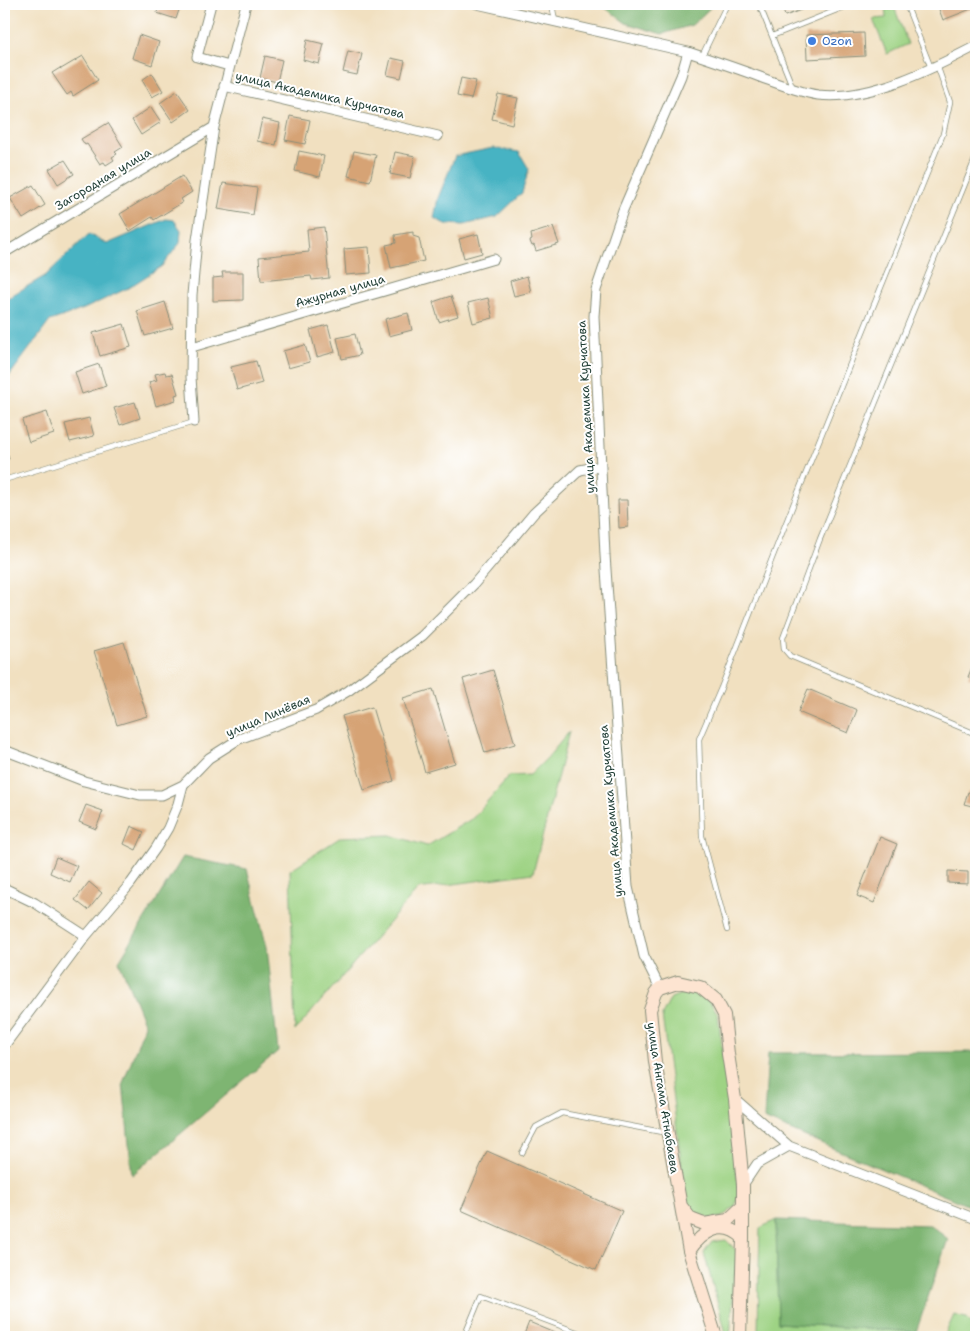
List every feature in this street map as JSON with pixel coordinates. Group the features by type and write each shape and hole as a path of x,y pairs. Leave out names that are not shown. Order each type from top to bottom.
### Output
{"street":[{"path":"211,4 197,57 229,66"},
{"path":"194,422 191,377 192,295 197,240 214,127 246,4"},
{"path":"477,4 688,52 794,89 818,95 836,96 860,93 890,84 976,46"},
{"name":"улица Академика Курчатова","path":"660,988 644,956 628,887 605,555 594,316 596,290 624,210 680,76 688,52"},
{"name":"улица Академика Курчатова","path":"224,86 438,136"},
{"name":"Загородная улица","path":"4,253 214,127"},
{"name":"Ажурная улица","path":"192,346 494,259"},
{"name":"улица Линёвая","path":"4,1046 86,936 131,883 156,848 168,828 184,786 209,758 239,739 316,710 348,691 422,636 474,584 534,513 580,470 601,466"},
{"path":"4,750 84,781 140,795 162,795 184,786"},
{"path":"4,888 35,903 86,936"},
{"path":"660,988 678,982 700,988 716,1000 724,1015 743,1185 740,1337"},
{"name":"улица Ангама Атнабаева","path":"660,988 656,993 650,1010 656,1062 689,1251 716,1337"},
{"path":"735,1100 789,1146 976,1219"},
{"path":"743,1185 757,1164 789,1146"},
{"path":"681,1206 692,1219 704,1224 728,1220 743,1206"},
{"path":"689,1251 697,1239 717,1228 736,1230 743,1238"}],"lane":[{"path":"552,4 555,21"},
{"path":"702,56 727,4"},
{"path":"759,4 794,89"},
{"path":"772,36 852,4"},
{"path":"727,930 702,836 699,739 943,134 950,102 906,4"},
{"path":"976,157 820,539 783,638 784,649 790,656 976,734"},
{"path":"4,480 194,422"},
{"path":"522,1152 536,1127 562,1113 668,1134"},
{"path":"464,1337 481,1296 590,1337"}],"green space":[{"path":"600,4 712,4 692,25 662,34 626,23"},
{"path":"885,4 893,4 908,44 887,54 873,19 886,18"},
{"path":"569,732 533,873 418,889 295,1031 290,870 341,837 391,835 427,846 473,818 509,776 530,775"},
{"path":"183,857 247,869 267,947 278,1051 132,1175 123,1083 145,1025 119,961"},
{"path":"693,992 710,1002 718,1014 739,1194 735,1207 722,1217 710,1219 696,1215 686,1200 662,1015 671,998 683,993"},
{"path":"976,1052 976,1209 764,1119 768,1053"},
{"path":"776,1220 778,1323 916,1332 915,1337 758,1337 760,1228"},
{"path":"776,1220 930,1225 948,1239 916,1332 778,1323"},
{"path":"726,1240 737,1251 730,1337 727,1337 704,1253 712,1242"},
{"path":"954,1315 966,1318 971,1323 976,1322 976,1337 944,1337"}],"water":[{"path":"493,148 519,152 529,169 522,193 497,217 464,225 445,224 434,218 438,198 455,156"},
{"path":"166,219 174,220 181,230 180,243 162,266 128,288 84,309 50,321 4,383 4,302 45,276 89,234 107,244"}],"building":[{"path":"159,4 181,4 176,19 157,13"},
{"path":"781,4 817,4 785,16"},
{"path":"937,4 976,4 976,7 943,20"},
{"path":"864,33 865,56 807,59 806,35"},
{"path":"139,35 159,42 152,65 132,58"},
{"path":"307,40 324,44 319,64 303,60"},
{"path":"348,51 362,54 357,75 343,72"},
{"path":"83,56 98,80 73,96 71,92 67,95 52,73"},
{"path":"265,56 282,60 277,82 260,78"},
{"path":"391,58 405,61 401,78 387,75"},
{"path":"152,73 163,91 152,97 142,80"},
{"path":"461,78 476,81 471,99 457,96"},
{"path":"177,91 190,110 173,122 160,103"},
{"path":"498,94 518,98 512,124 492,119"},
{"path":"151,107 161,122 141,135 132,120"},
{"path":"290,116 310,120 305,144 285,140"},
{"path":"262,119 280,123 276,145 257,141"},
{"path":"108,123 123,147 115,152 117,154 112,157 114,160 106,165 104,162 100,164 87,144 85,145 81,139"},
{"path":"299,151 324,156 320,177 295,171"},
{"path":"354,151 376,155 370,181 348,176"},
{"path":"395,152 415,156 410,178 390,174"},
{"path":"65,160 74,174 58,184 49,169"},
{"path":"182,176 192,192 181,199 183,202 154,220 152,217 130,231 120,214"},
{"path":"223,183 257,188 253,215 218,209"},
{"path":"33,185 45,205 23,219 10,198"},
{"path":"324,227 329,278 312,280 311,276 261,281 259,257 309,252 307,229"},
{"path":"553,227 559,244 536,251 530,241 532,240 531,234"},
{"path":"413,232 413,236 419,238 424,261 391,268 386,245 396,243 395,235"},
{"path":"478,234 482,253 464,258 459,239"},
{"path":"369,247 371,273 346,275 344,249"},
{"path":"222,272 243,272 243,300 213,301 213,278 223,277"},
{"path":"527,276 531,292 514,296 510,281"},
{"path":"451,296 458,316 439,322 433,302"},
{"path":"488,298 493,318 473,323 468,303"},
{"path":"165,302 173,328 145,336 137,311"},
{"path":"408,313 412,330 389,336 385,319"},
{"path":"124,324 131,347 100,356 93,333"},
{"path":"328,325 335,352 317,357 310,330"},
{"path":"355,334 360,355 342,359 337,338"},
{"path":"305,345 310,362 288,368 283,351"},
{"path":"256,361 262,383 237,390 231,367"},
{"path":"99,364 106,386 82,394 75,372"},
{"path":"165,372 166,375 172,374 178,394 175,395 176,400 156,406 149,382 157,380 155,374"},
{"path":"135,402 140,418 120,425 114,408"},
{"path":"47,412 54,434 29,442 22,420"},
{"path":"89,418 94,436 70,442 65,424"},
{"path":"4,443 9,459 4,460"},
{"path":"618,500 627,500 628,527 619,528"},
{"path":"124,642 147,716 117,725 94,651"},
{"path":"972,667 976,669 976,680 968,677"},
{"path":"493,670 515,744 485,753 463,679"},
{"path":"433,689 455,763 425,772 403,698"},
{"path":"808,689 857,710 848,733 798,712"},
{"path":"372,707 394,781 364,790 342,716"},
{"path":"968,792 976,794 976,807 964,804"},
{"path":"86,805 103,811 96,829 79,822"},
{"path":"131,826 144,832 136,850 124,844"},
{"path":"880,837 897,844 874,903 857,896"},
{"path":"56,857 77,866 70,882 50,873"},
{"path":"948,871 968,872 968,884 948,883"},
{"path":"89,882 102,893 88,910 75,900"},
{"path":"487,1151 622,1211 596,1270 461,1210"},
{"path":"529,1322 565,1337 523,1337"}],"place":[{"name":"Ozon","path":"812,41"}]}
